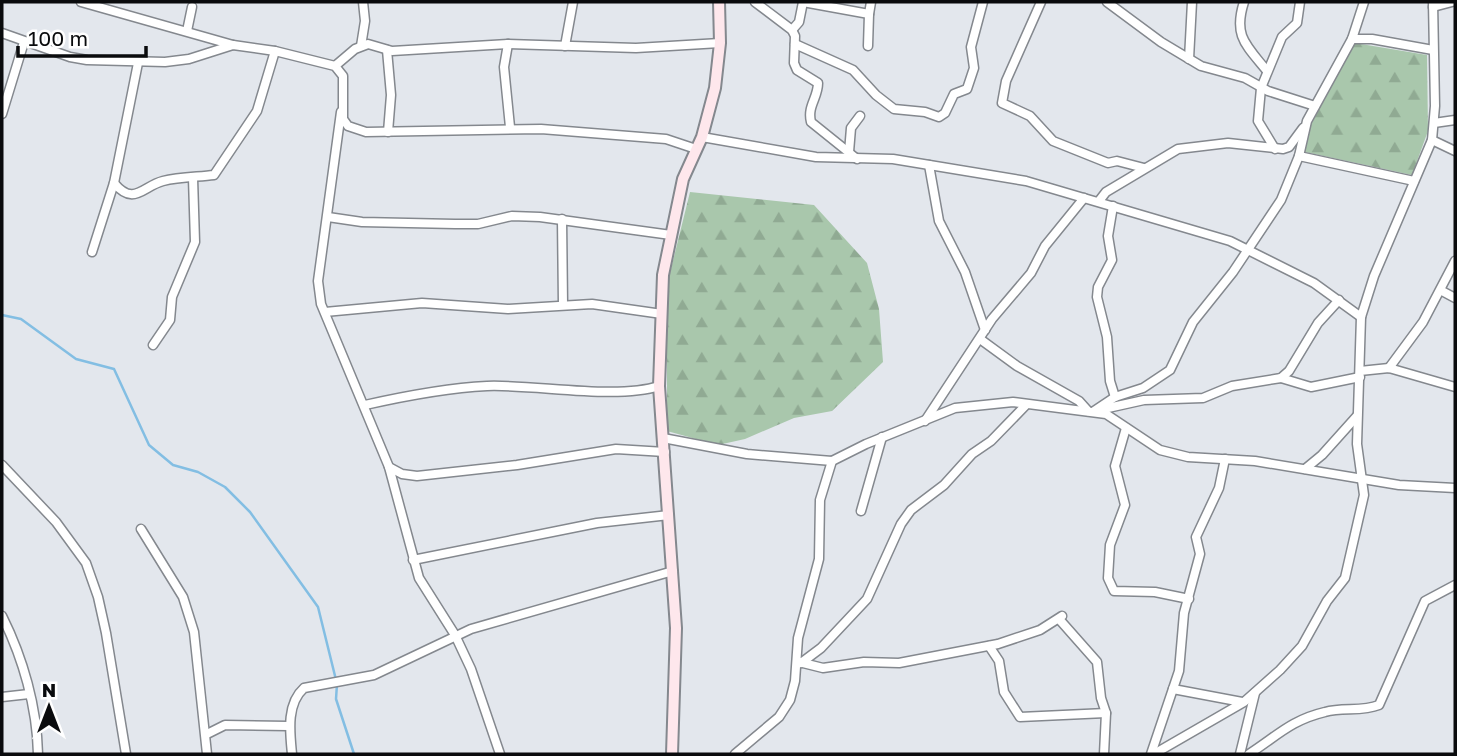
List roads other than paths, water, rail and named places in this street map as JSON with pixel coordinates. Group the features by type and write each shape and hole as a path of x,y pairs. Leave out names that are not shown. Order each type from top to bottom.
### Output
{"street":[{"path":"81,2 233,45 275,51 335,66 343,76 328,217 318,281 325,312 365,405 382,457 389,467 406,521 419,578 455,635 494,728 500,754"},
{"path":"361,46 365,21 363,2"},
{"path":"565,46 573,2"},
{"path":"672,754 676,628 659,386 663,275 683,179 702,137 715,88 720,43 719,2"},
{"path":"755,2 792,30 795,44 794,63 797,70 818,83 818,90 810,106 811,122 857,159"},
{"path":"792,30 799,22 803,2 869,14"},
{"path":"868,46 870,2"},
{"path":"795,44 853,70 876,95 894,108 925,112 939,117 945,113 954,94 967,89 972,79 971,47 983,2"},
{"path":"1041,2 1006,81 1002,103 1030,117 1054,141 1108,163 1121,161 1144,168"},
{"path":"1107,2 1189,59 1210,70 1245,78 1261,88 1315,106"},
{"path":"1189,59 1192,2"},
{"path":"1244,2 1238,28 1267,71"},
{"path":"1275,149 1258,121 1261,88 1282,37 1297,23 1300,2"},
{"path":"1099,201 1106,192 1171,152 1197,145 1228,143 1275,149 1289,147 1307,121 1352,39 1364,2"},
{"path":"1152,754 1244,702 1255,692 1293,657 1345,578 1364,495 1357,444 1361,317 1374,276 1432,140 1433,4 1452,2"},
{"path":"187,31 192,7"},
{"path":"2,33 70,57 138,63 189,59 233,45"},
{"path":"1352,39 1372,39 1433,50"},
{"path":"2,114 24,42"},
{"path":"335,66 361,46 368,44 387,50 508,44 636,48 720,43"},
{"path":"508,44 504,67 510,127"},
{"path":"387,50 391,95 388,132"},
{"path":"114,183 127,194 143,194 164,180 214,175 257,111 275,51"},
{"path":"92,252 114,183 138,63"},
{"path":"341,109 348,126 357,130 388,132 510,127 666,139 696,149"},
{"path":"849,152 852,128 860,116"},
{"path":"1434,123 1455,120"},
{"path":"1091,411 1115,397 1143,388 1170,370 1193,322 1281,200 1299,156 1307,121"},
{"path":"702,137 816,157 929,165 1003,176 1099,201 1205,232 1247,249 1294,272 1361,317"},
{"path":"1432,140 1455,151"},
{"path":"1299,156 1356,166 1414,181"},
{"path":"929,165 939,221 965,272 985,330"},
{"path":"153,345 170,320 172,298 195,242 192,178"},
{"path":"925,421 985,330 1031,273 1045,246 1084,198"},
{"path":"1113,206 1108,236 1112,260 1098,287 1097,297 1107,337 1110,381 1115,397"},
{"path":"328,217 362,222 478,224 512,216 562,219 671,235"},
{"path":"562,219 563,304"},
{"path":"1389,368 1442,291 1449,267 1455,261"},
{"path":"1442,291 1455,298"},
{"path":"1091,411 1144,400 1203,398 1232,386 1281,377 1289,371 1318,323 1339,300"},
{"path":"325,312 422,303 465,309 592,304 662,314"},
{"path":"980,339 1017,366 1079,401 1091,411"},
{"path":"1281,377 1311,387 1389,368 1455,387"},
{"path":"365,405 405,396 487,386 605,390 659,386"},
{"path":"663,438 747,454 832,461 882,437 971,405 1013,402 1106,414 1160,450 1188,457 1305,469 1399,485 1455,488"},
{"path":"798,662 821,648 867,599 886,554 911,510 944,485 972,454 991,441 1026,405"},
{"path":"1305,469 1322,455 1358,415"},
{"path":"1126,428 1115,466 1125,505 1110,545 1110,585 1114,592 1155,593 1189,599"},
{"path":"861,511 882,437"},
{"path":"389,467 402,474 417,476 517,465 616,449 665,452"},
{"path":"1152,754 1181,659 1189,599 1200,554 1196,537 1219,488 1225,459"},
{"path":"735,754 785,710 793,692 801,624 818,559 820,500 832,461"},
{"path":"2,465 56,522 86,563 104,622 126,754"},
{"path":"413,560 597,523 669,515"},
{"path":"141,529 183,597 194,632 207,734 207,754"},
{"path":"292,754 288,726 298,694 304,688 345,682 385,671 455,635 673,571"},
{"path":"1249,754 1290,723 1326,711 1370,709 1379,705 1425,601 1455,585"},
{"path":"2,616 19,656 36,720 38,754"},
{"path":"798,662 822,668 864,662 899,663 989,646 1040,630 1061,617 1096,659 1101,698 1106,713 1104,754"},
{"path":"989,646 999,661 1004,692 1020,717 1106,713"},
{"path":"1173,689 1212,699 1244,702"},
{"path":"1240,754 1255,692"},
{"path":"2,697 29,694"},
{"path":"207,734 225,725 288,726"}],"waterway":[{"path":"2,315 21,319 76,359 114,369 149,445 173,465 198,472 225,487 250,512 318,607 337,684 336,699 354,754"}]}
